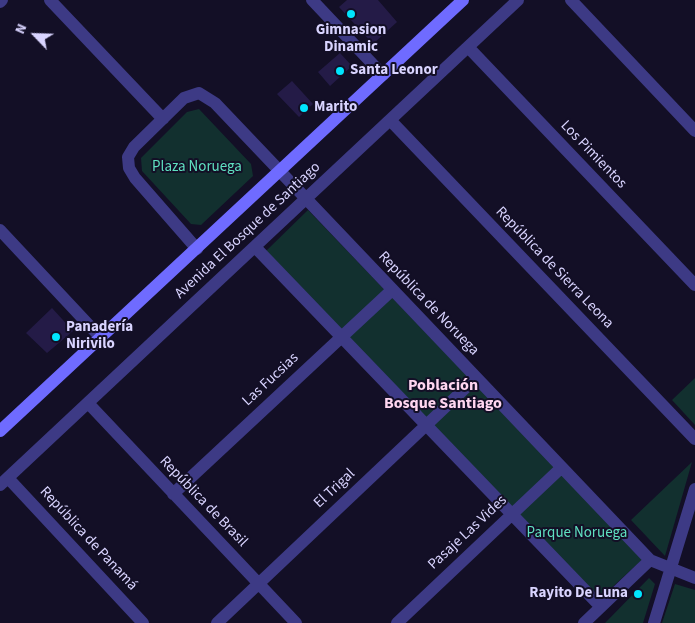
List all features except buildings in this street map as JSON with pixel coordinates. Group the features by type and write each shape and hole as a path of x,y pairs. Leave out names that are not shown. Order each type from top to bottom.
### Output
{"main road":[{"name":"Avenida El Bosque de Santiago","path":"0,431 463,0"}],"street":[{"path":"50,0 163,119"},
{"path":"312,0 383,75"},
{"name":"Avenida El Bosque de Santiago","path":"4,482 518,0"},
{"path":"571,0 695,131"},
{"name":"Los Pimientos","path":"468,47 695,285"},
{"name":"República de Noruega","path":"197,248 135,178 129,168 128,157 130,151 189,95 204,94 215,102 279,172 650,560 670,570 695,578"},
{"name":"República de Sierra Leona","path":"390,120 695,439"},
{"path":"0,230 101,338"},
{"path":"255,247 601,607"},
{"name":"Las Fucsias","path":"173,494 392,290"},
{"name":"El Trigal","path":"216,623 476,378"},
{"name":"República de Brasil","path":"88,403 296,623"},
{"name":"Pasaje Las Vides","path":"397,623 561,468"},
{"name":"República de Panamá","path":"4,482 143,623"},
{"path":"654,623 695,489"},
{"path":"584,623 650,560"}],"green space":[{"name":"Plaza Noruega","path":"199,109 251,164 253,176 201,225 191,224 142,171 141,158 187,112"},
{"name":"Parque Noruega","path":"308,210 643,559 599,599 266,251"},
{"path":"695,378 695,425 672,400"},
{"path":"692,462 665,556 631,520"},
{"path":"649,578 655,584 643,623 605,623"},
{"path":"675,584 695,590 695,623 662,623"}],"place":[{"name":"Gimnasion Dinamic","path":"351,14"},
{"name":"Santa Leonor","path":"340,71"},
{"name":"Marito","path":"304,108"},
{"name":"Panadería Nirivilo","path":"56,337"},
{"name":"Rayito De Luna","path":"638,594"}],"district":[{"name":"Población Bosque Santiago","path":"443,395"}]}
